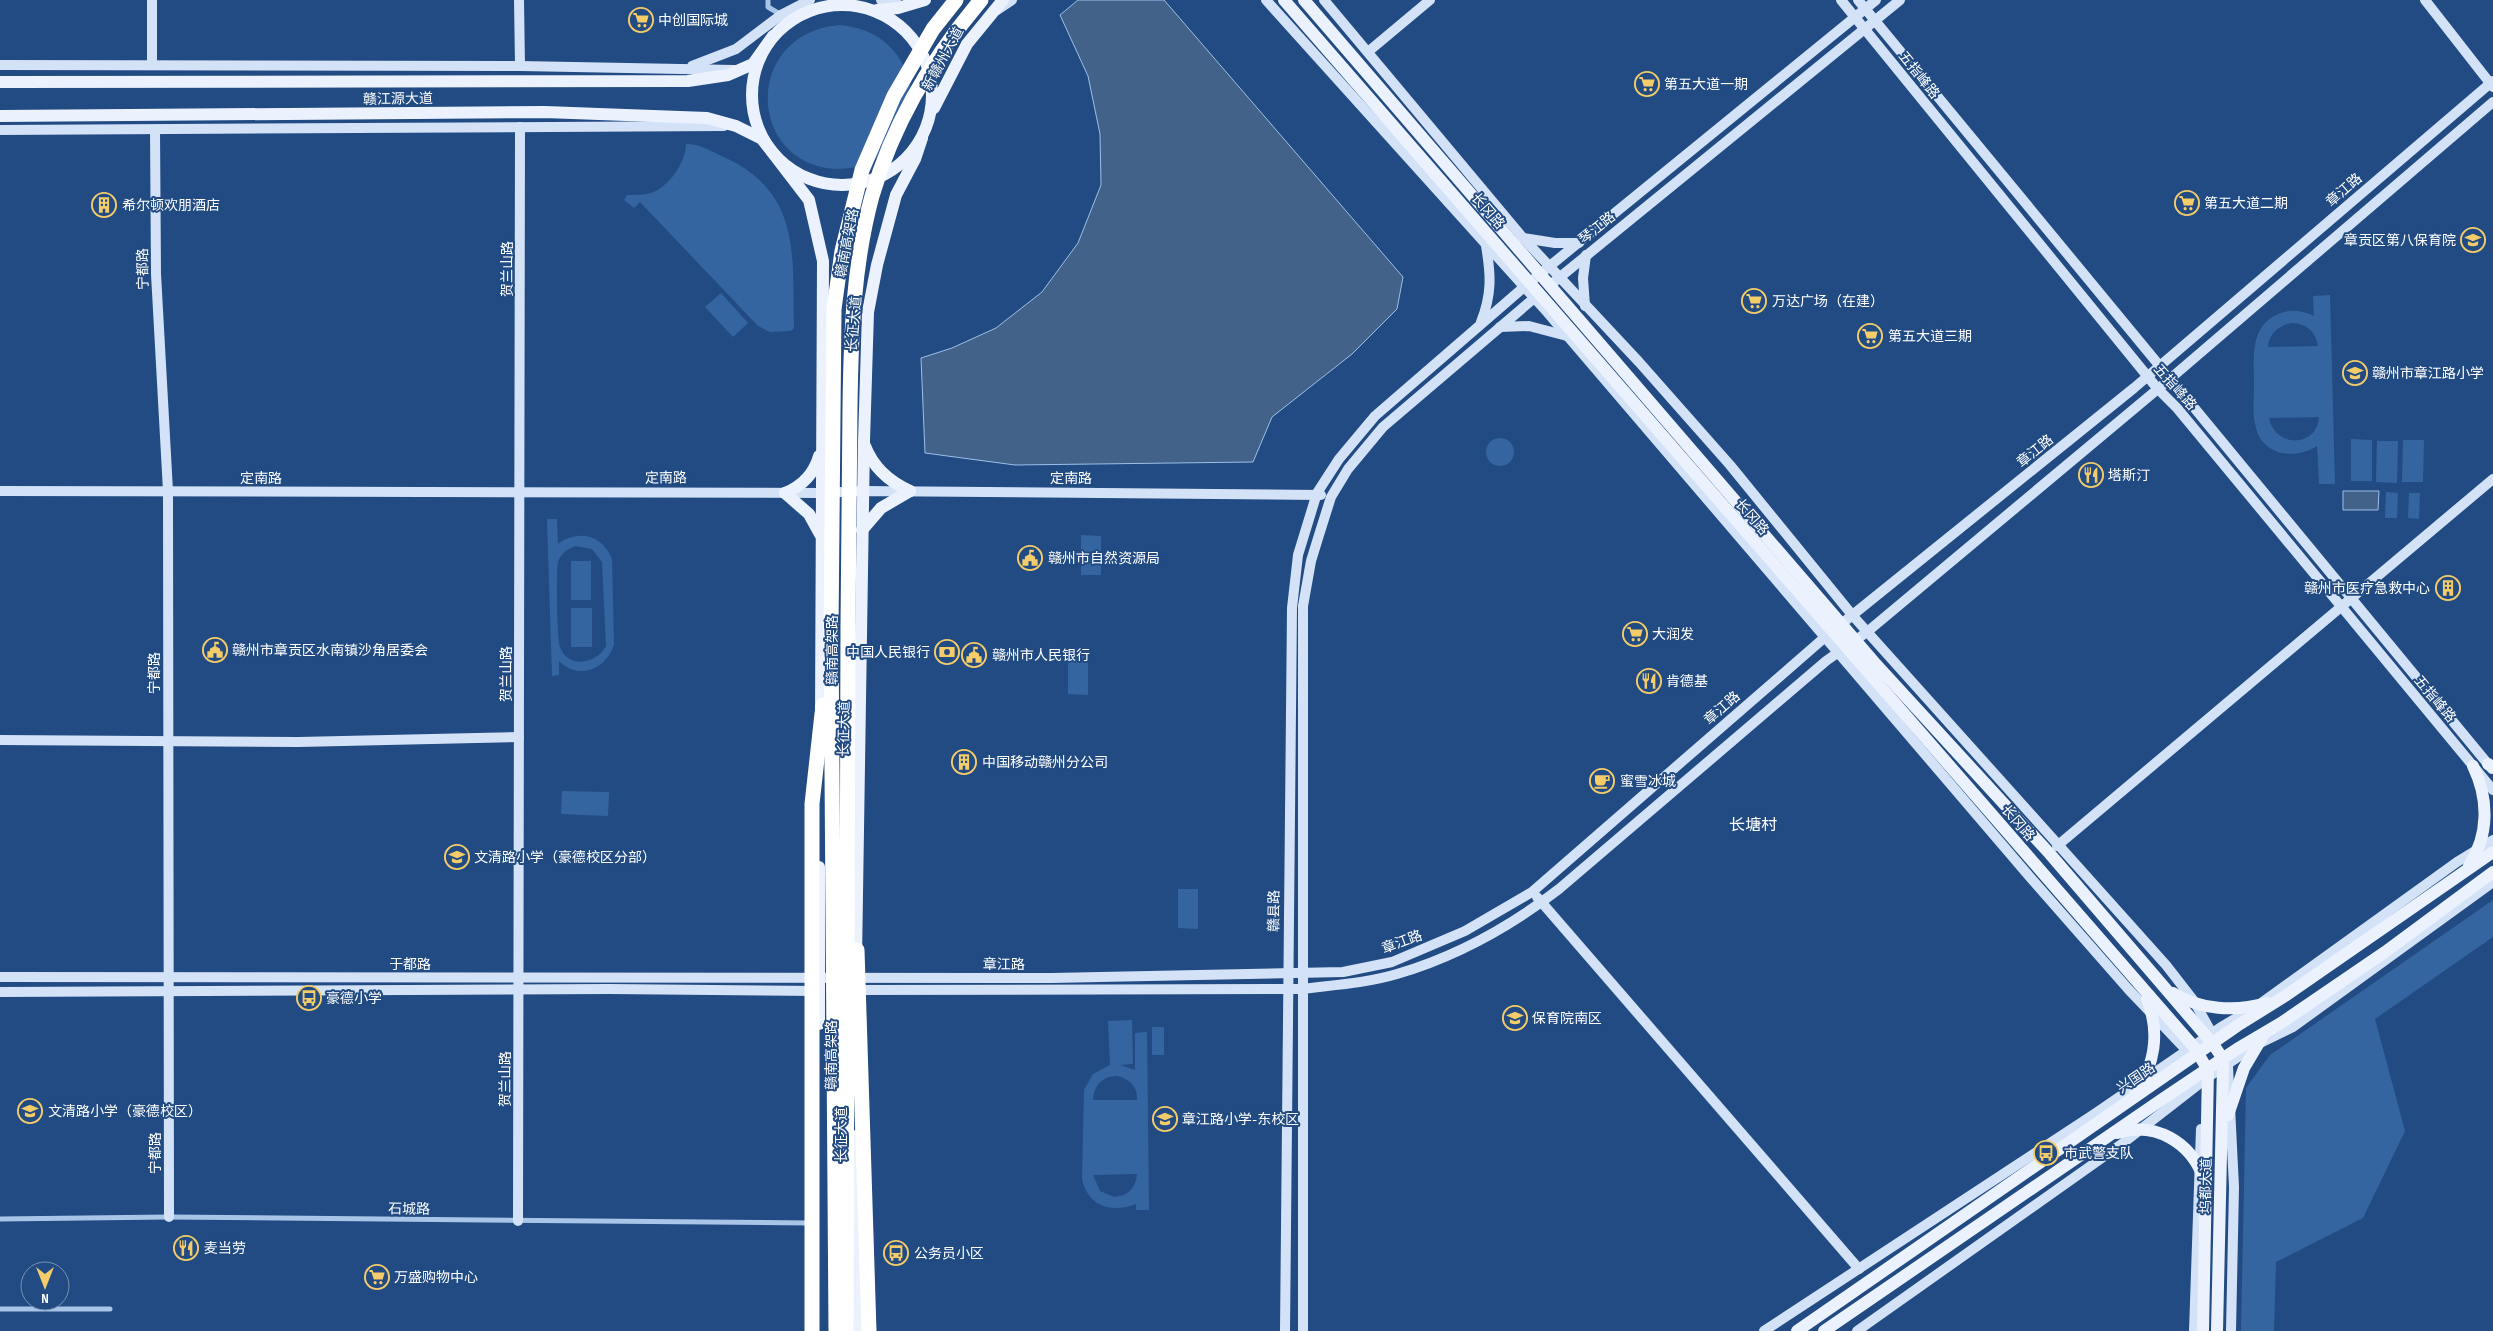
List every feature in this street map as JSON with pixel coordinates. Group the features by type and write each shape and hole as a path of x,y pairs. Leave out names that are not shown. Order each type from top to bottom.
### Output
{"highway":[{"name":"赣南高架路","path":"836,1331 830,631 834,309 842,251 862,170 894,96 933,29 956,0"},
{"name":"赣南高架路","path":"846,1331 848,498 852,316 855,279 872,196 885,158 934,62 951,36 981,0"},
{"path":"812,1331 812,804 830,631"},
{"path":"848,778 861,1026 869,1331"}],"main road":[{"path":"769,148 754,117 752,83 763,50 786,18 823,6 858,6 882,11 925,0"},
{"name":"新赣州大道","path":"931,112 958,59 988,16 1003,0"},
{"name":"长冈路","path":"1284,0 1536,278 1554,281 1848,620 1846,647 2143,990 2194,1052"},
{"name":"长冈路","path":"1304,0 1536,278 1537,296 1828,635 1846,647 2050,854 2165,988 2212,1039"},
{"path":"858,6 891,19 906,30 917,44 926,59 931,77 931,112"},
{"name":"赣江源大道","path":"0,82 688,81 715,78 753,64 773,36"},
{"name":"赣江源大道","path":"0,116 545,112 692,116 736,126 762,139 780,161"},
{"name":"长征大道","path":"856,1331 856,977 862,530 868,312 877,265 896,195 915,160 931,112"},
{"path":"780,161 808,179 832,184 857,184 873,180 902,163 922,138"},
{"name":"长征大道","path":"780,161 809,200 821,248 824,319 821,493 822,679 818,797 820,984 819,1331"},
{"path":"862,530 882,508 910,491 885,476 872,460 864,441"},
{"path":"821,535 809,514 785,493 803,483 812,472 819,458 822,444"},
{"path":"2468,869 2484,829 2485,807 2481,786 2473,766"},
{"name":"兴国路","path":"1797,1331 2128,1102 2212,1039 2285,996 2493,852"},
{"path":"1824,1331 2385,952 2475,883 2493,872"},
{"path":"2475,883 2493,878"},
{"path":"2165,988 2186,1000 2222,1008 2257,1006 2285,996"},
{"path":"2128,1102 2144,1078 2154,1047 2152,1014 2143,990"},
{"path":"2222,1170 2224,1135 2230,1106 2244,1068 2260,1038 2281,1023"},
{"path":"2212,1039 2225,1061"},
{"path":"2194,1052 2205,1075"},
{"name":"坞都大道","path":"2217,1331 2225,1061"},
{"name":"坞都大道","path":"2203,1331 2206,1189 2205,1075"},
{"path":"2110,1136 2139,1130 2156,1132 2174,1140 2190,1152 2199,1166 2206,1189"}],"street":[{"path":"152,0 152,63"},
{"path":"519,0 520,66"},
{"path":"768,0 768,7 786,18"},
{"path":"679,69 717,58 736,49 786,18 810,0"},
{"path":"881,0 896,0"},
{"path":"988,16 1012,0"},
{"path":"1266,0 1486,245 1536,278"},
{"path":"1324,0 1369,51 1523,238 1536,278"},
{"path":"1369,51 1430,0"},
{"name":"五指峰路","path":"1840,0 2147,377 2177,408 2493,790"},
{"name":"五指峰路","path":"1858,0 2491,767"},
{"name":"琴江路","path":"1317,494 1339,459 1375,416 1480,324 1876,0"},
{"name":"琴江路","path":"1331,497 1348,469 1383,427 1554,281 1876,22 1900,0"},
{"path":"2425,0 2492,84"},
{"path":"0,64 152,63 741,70"},
{"name":"章江路","path":"820,984 856,977 1051,978 1343,972 1392,962 1466,932 1532,892 1828,635 2147,377 2492,84"},
{"name":"章江路","path":"820,984 856,990 1302,988 1345,984 1395,974 1432,962 1470,945 1542,902 2170,378 2493,102"},
{"path":"0,130 736,126"},
{"name":"贺兰山路","path":"518,1221 520,127"},
{"name":"宁都路","path":"155,130 156,274 168,491 167,978 169,1217"},
{"path":"1523,238 1555,243 1579,243"},
{"path":"1480,324 1488,306 1492,277 1486,245"},
{"path":"1585,306 1583,278 1586,255"},
{"path":"1554,281 1585,306 1639,362 1730,465 1848,620 1867,632 2057,846 2166,965 2194,1001 2212,1039 2478,848 2493,840"},
{"path":"1537,296 1567,336 1828,635"},
{"path":"1500,327 1529,326 1567,336"},
{"path":"2057,846 2493,479"},
{"name":"定南路","path":"0,491 785,493 910,491 1317,494 1331,497"},
{"name":"赣县路","path":"1285,1331 1292,608 1298,556 1317,494"},
{"name":"赣县路","path":"1303,1331 1304,606 1311,561 1331,497"},
{"path":"1764,1331 2096,1113 2144,1078 2194,1052 2152,1014 2029,876 1846,647"},
{"path":"0,740 402,741 520,737"},
{"path":"2231,1331 2234,1187 2230,1106 2225,1061 2293,1027 2493,882"},
{"path":"1532,892 1859,1268"},
{"name":"于都路","path":"0,977 519,977 820,984"},
{"name":"于都路","path":"0,992 519,990 820,984"},
{"path":"1856,1331 2139,1130 2205,1075"},
{"path":"2194,1331 2199,1166 2205,1075"},
{"name":"石城路","path":"0,1219 169,1217 818,1223"},
{"path":"0,1309 110,1309"}],"shaded area":[{"path":"1078,0 1164,0 1403,277 1397,309 1352,354 1272,417 1253,462 1015,465 925,453 921,358 952,348 996,328 1042,292 1078,243 1101,185 1100,134 1088,76 1060,15"},
{"path":"839,25 866,31 888,45 904,66 912,93 879,157 869,163 836,169 807,162 785,146 772,124 768,99 772,73 785,51 807,34"},
{"path":"686,144 707,149 752,174 769,191 781,210 788,231 792,253 794,328 791,331 770,332 758,326 640,202 634,208 624,200 627,195 642,195 658,190 670,180 680,166"},
{"path":"721,293 748,323 733,337 705,307"},
{"path":"2330,295 2335,484 2319,484 2317,446 2300,453 2290,454 2273,450 2260,437 2254,418 2254,353 2258,333 2271,318 2281,313 2298,311 2314,316 2313,296","holes":["2296,323 2309,329 2313,333 2318,346 2268,347 2272,334 2282,326","2319,417 2317,427 2311,434 2304,439 2296,440 2287,439 2279,435 2273,428 2269,418"]},
{"path":"1500,438 1510,442 1514,452 1510,462 1500,466 1490,462 1486,452 1490,442"},
{"path":"2351,439 2372,440 2372,481 2351,481"},
{"path":"2403,440 2424,440 2423,482 2402,482"},
{"path":"2377,441 2398,441 2397,483 2376,482"},
{"path":"2343,491 2379,491 2378,510 2343,510"},
{"path":"2386,492 2398,493 2397,518 2385,518"},
{"path":"2409,493 2420,493 2419,519 2408,518"},
{"path":"547,519 557,519 558,544 574,537 589,537 603,544 612,559 614,644 610,653 599,666 583,671 575,670 559,661 559,675 552,676","holes":["575,546 592,549 602,562 606,646 597,657 583,662 569,659 560,647 557,604 558,562 565,552"]},
{"path":"1081,535 1101,536 1101,575 1081,575"},
{"path":"571,561 591,561 591,600 571,600"},
{"path":"571,608 592,608 592,647 571,647"},
{"path":"1068,655 1088,655 1088,695 1068,694"},
{"path":"562,791 609,792 608,816 561,814"},
{"path":"1178,889 1198,889 1198,929 1178,928"},
{"path":"2493,900 2493,937 2375,1019 2405,1131 2363,1218 2276,1262 2274,1331 2241,1331 2246,1088 2270,1055"},
{"path":"1132,1020 1133,1064 1120,1065 1135,1070 1135,1033 1147,1032 1149,1210 1136,1210 1136,1204 1118,1208 1095,1202 1085,1188 1082,1179 1084,1090 1093,1074 1110,1065 1108,1021","holes":["1117,1076 1126,1079 1135,1087 1137,1100 1093,1100 1097,1086 1103,1080","1137,1174 1133,1187 1127,1193 1114,1197 1100,1191 1093,1175"]},
{"path":"1152,1027 1164,1027 1164,1055 1152,1055"}],"place":[{"name":"中创国际城","path":"641,20"},
{"name":"第五大道一期","path":"1647,84"},
{"name":"第五大道二期","path":"2187,203"},
{"name":"希尔顿欢朋酒店","path":"104,205"},
{"name":"章贡区第八保育院","path":"2473,240"},
{"name":"万达广场（在建）","path":"1754,301"},
{"name":"第五大道三期","path":"1870,336"},
{"name":"赣州市章江路小学","path":"2355,373"},
{"name":"塔斯汀","path":"2091,475"},
{"name":"赣州市自然资源局","path":"1030,558"},
{"name":"赣州市医疗急救中心","path":"2448,588"},
{"name":"大润发","path":"1635,634"},
{"name":"赣州市章贡区水南镇沙角居委会","path":"215,650"},
{"name":"中国人民银行","path":"947,652"},
{"name":"赣州市人民银行","path":"974,655"},
{"name":"肯德基","path":"1649,681"},
{"name":"中国移动赣州分公司","path":"964,762"},
{"name":"蜜雪冰城","path":"1602,781"},
{"name":"文清路小学（豪德校区分部）","path":"457,857"},
{"name":"豪德小学","path":"309,998"},
{"name":"保育院南区","path":"1515,1018"},
{"name":"文清路小学（豪德校区）","path":"30,1111"},
{"name":"章江路小学-东校区","path":"1165,1119"},
{"name":"市武警支队","path":"2046,1153"},
{"name":"麦当劳","path":"186,1248"},
{"name":"公务员小区","path":"896,1253"},
{"name":"万盛购物中心","path":"377,1277"}],"district":[{"name":"长塘村","path":"1753,825"}]}
